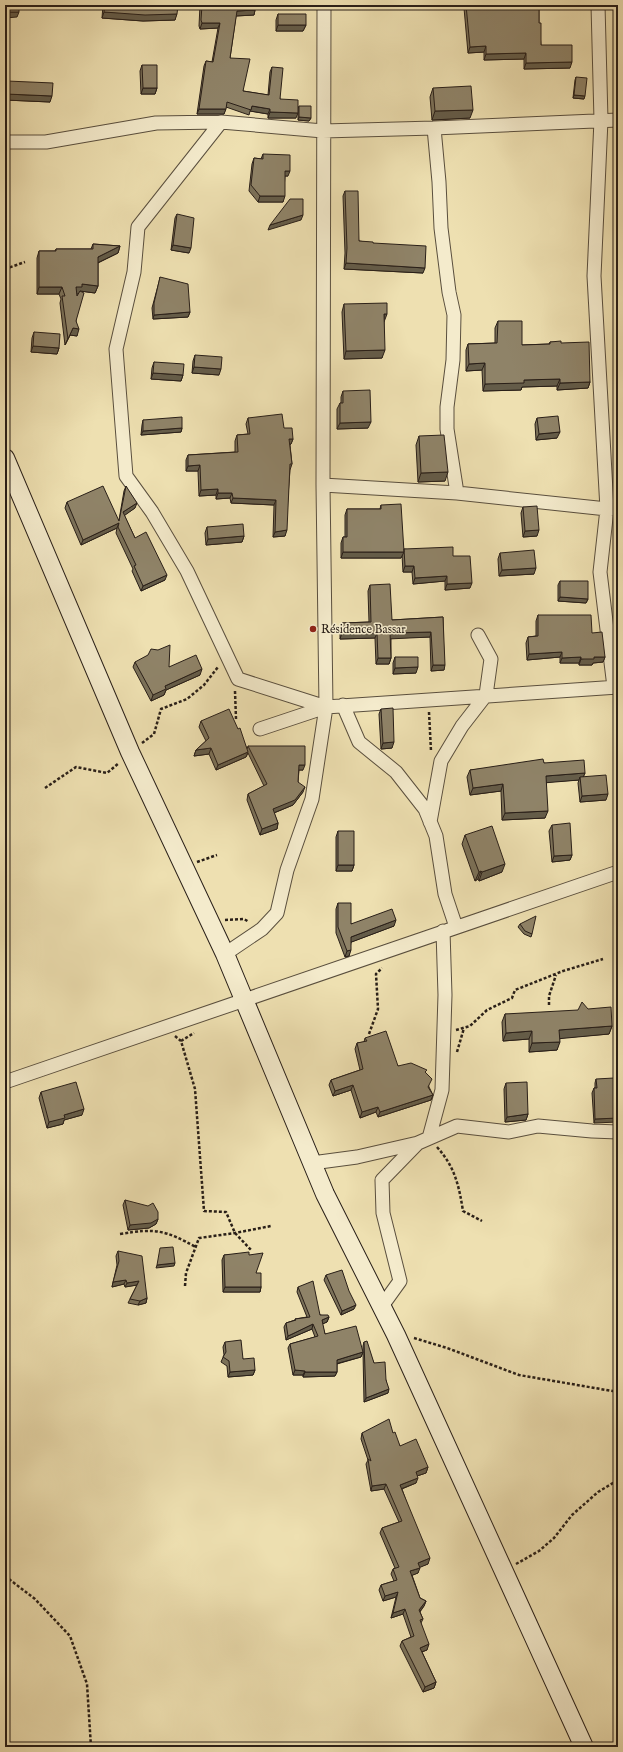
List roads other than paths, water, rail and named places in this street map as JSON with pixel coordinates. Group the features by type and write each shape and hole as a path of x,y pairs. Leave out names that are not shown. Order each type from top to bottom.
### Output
{"street":[{"path":"225,954 262,929 277,912 288,870 312,799 326,707 323,485 324,5"},
{"path":"260,729 326,707 616,687 600,572 613,508 594,276 601,120 598,5"},
{"path":"5,142 46,142 156,123 221,122 324,130 434,128 618,120"},
{"path":"221,122 138,227 134,272 116,349 126,476 152,512 187,571 238,679 326,707"},
{"path":"434,128 439,182 441,228 449,292 454,315 453,360 447,407 447,429 457,494"},
{"path":"5,458 130,752 225,954 325,1194 396,1335 584,1747"},
{"path":"323,485 457,494 613,508"},
{"path":"430,822 441,761 462,726 486,695 490,659 478,635"},
{"path":"343,705 359,742 396,772 425,809 436,836 445,894 456,927"},
{"path":"5,1082 618,872"},
{"path":"382,1306 400,1281 383,1213 382,1180 423,1140 442,1090 445,995 443,931"},
{"path":"312,1163 357,1157 423,1140 457,1126 509,1132 538,1126 618,1132"}],"place":[{"name":"Résidence Bassar","path":"313,629"}]}
